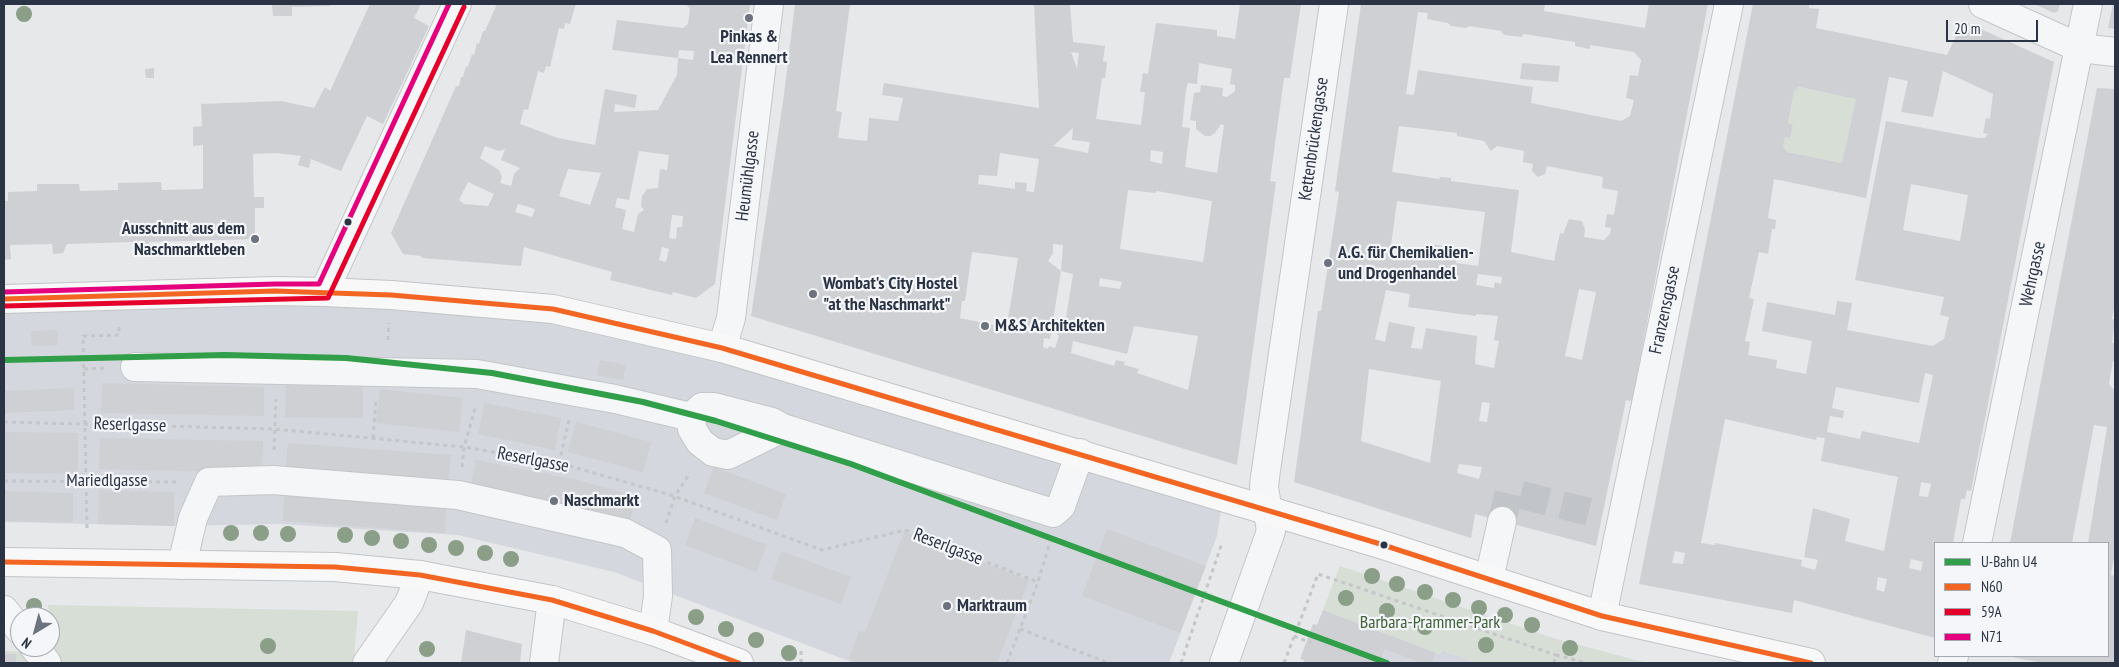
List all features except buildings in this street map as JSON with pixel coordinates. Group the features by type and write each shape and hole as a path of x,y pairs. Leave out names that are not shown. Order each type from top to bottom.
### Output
{"main road":[{"path":"4,299 324,292 399,296 553,310 722,348 1080,453 1602,616 1811,663"},
{"path":"4,562 335,567 420,574 552,600 654,632 739,663"}],"street":[{"path":"324,292 457,4"},
{"name":"Heumühlgasse","path":"722,348 731,318 769,4"},
{"name":"Kettenbrückengasse","path":"1224,663 1271,531 1265,493 1265,477 1334,4"},
{"name":"Franzensgasse","path":"1602,616 1612,517 1729,4"},
{"path":"1983,4 2080,48 2115,52"},
{"name":"Wehrgasse","path":"1977,542 2088,4"},
{"path":"135,367 477,374 615,399 692,417"},
{"path":"783,428 728,455 713,452 700,442 692,429 692,417 702,407 714,407 772,422 783,428 1035,509 1053,513 1061,506 1080,453"},
{"path":"182,564 194,518 209,482 273,480 458,495 625,533 657,550 658,596 654,632"},
{"path":"1489,580 1502,521"},
{"path":"367,663 409,603 420,574"},
{"path":"544,663 552,600"}],"path":[{"path":"87,528 83,336 112,335"},
{"path":"373,438 377,390"},
{"path":"273,480 276,392"},
{"path":"458,495 464,447 476,408 476,398"},
{"path":"559,463 569,421"},
{"name":"Reserlgasse","path":"4,422 274,429 464,447 559,463 675,496 822,550 905,530 1038,582"},
{"path":"657,550 675,496 706,447"},
{"name":"Mariedlgasse","path":"4,480 209,482"},
{"path":"1007,663 1038,582 1061,506"},
{"path":"1181,663 1222,543"},
{"path":"1284,663 1318,574 1556,655 1586,663"},
{"path":"1020,629 1109,663"},
{"path":"1294,636 1311,642"},
{"path":"801,647 801,663"},
{"path":"1554,663 1556,655"}],"shaded area":[{"name":"Naschmarkt","path":"286,294 534,320 722,352 1223,497 1217,536 1169,663 854,663 614,572 458,535 280,524 175,526 4,522 4,309"},
{"path":"1390,635 1436,653 1440,654 1442,650 1477,663 1380,663"}],"green space":[{"path":"1799,87 1856,99 1842,163 1787,152 1783,146 1785,137 1790,138 1793,125 1788,123 1794,91"},
{"name":"Barbara-Prammer-Park","path":"1340,566 1553,638 1647,663 1477,663 1442,650 1441,654 1436,653 1323,610"},
{"path":"48,605 358,611 354,657 408,663 4,663 4,651 10,651 10,657 60,657 60,607 48,607"}],"tunnel":[{"path":"1502,521 1509,492 1602,515"}],"metro line":[{"name":"U4","path":"4,360 225,355 346,358 492,373 643,402 716,421 851,464 1387,663"}],"transit line":[{"name":"N71","path":"4,292 319,284 449,4"},
{"name":"59A","path":"4,306 328,298 464,7"},
{"name":"N60","path":"4,299 275,291 391,295 553,309 722,348 1377,543 1602,616 1811,663"},
{"name":"N60","path":"4,562 335,567 420,575 552,600 653,631 739,663"}],"place":[{"name":"Pinkas & Lea Rennert","path":"749,18"},
{"name":"Ausschnitt aus dem Naschmarktleben","path":"255,239"},
{"name":"A.G. für Chemikalien- und Drogenhandel","path":"1328,263"},
{"name":"Wombat's City Hostel \"at the Naschmarkt\"","path":"813,294"},
{"name":"M&S Architekten","path":"985,326"},
{"name":"Naschmarkt","path":"554,501"},
{"name":"Marktraum","path":"947,606"}]}
